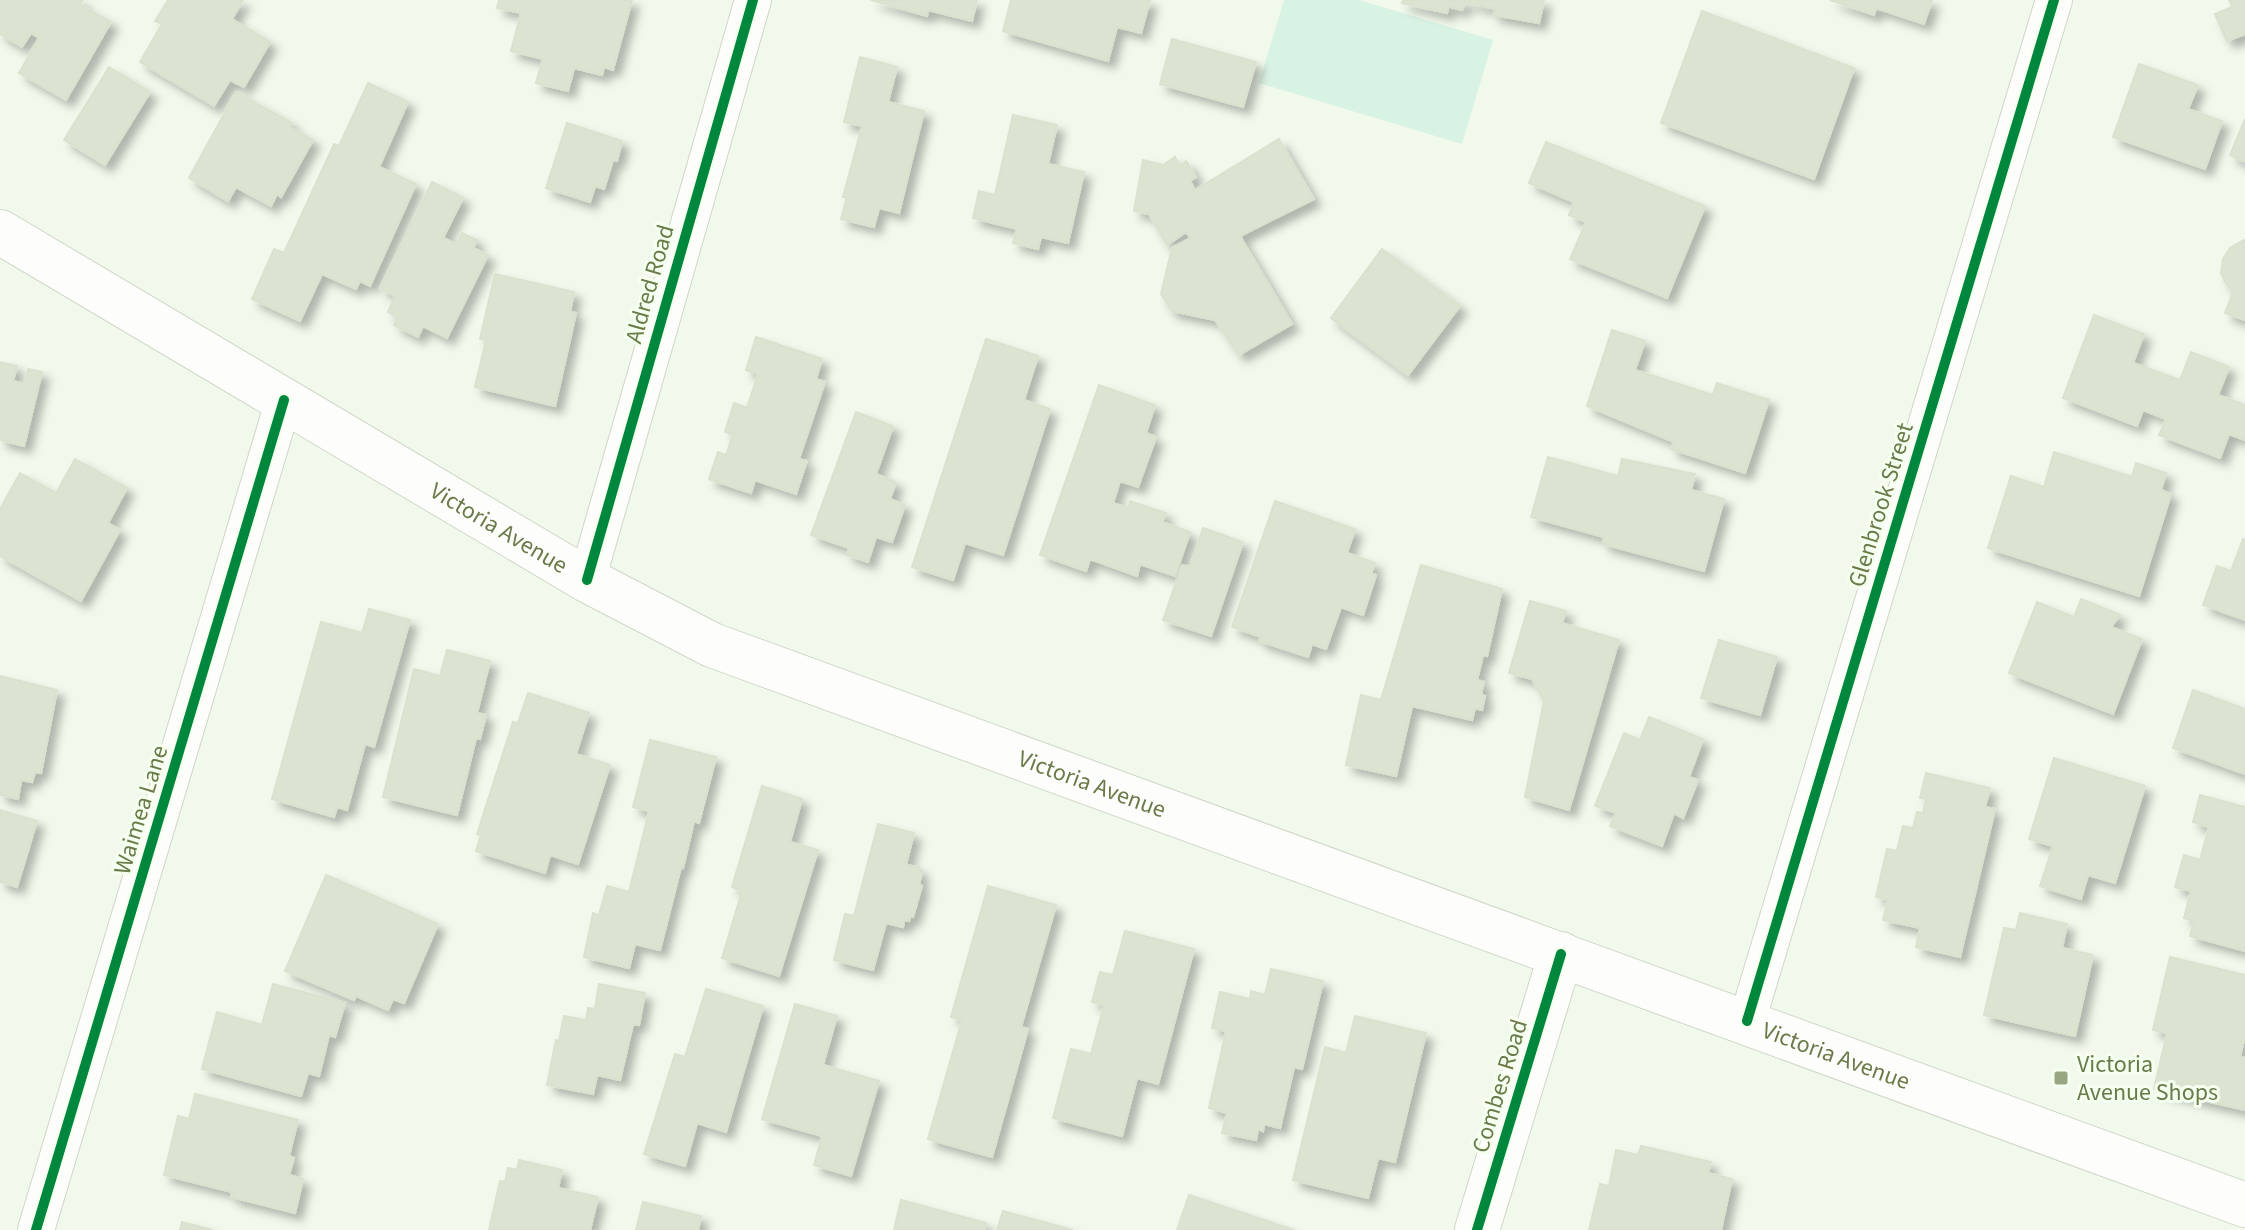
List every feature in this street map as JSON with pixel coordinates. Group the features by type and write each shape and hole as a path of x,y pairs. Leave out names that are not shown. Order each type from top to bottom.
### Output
{"main road":[{"name":"Victoria Avenue","path":"0,232 587,580 712,645 2245,1205"},
{"name":"Combes Road","path":"1477,1230 1561,954"}],"street":[{"name":"Aldred Road","path":"587,580 753,0"},
{"name":"Glenbrook Street","path":"1747,1021 2054,0"},
{"name":"Waimea Lane","path":"36,1230 284,400"}],"green space":[{"path":"1284,0 1359,0 1493,40 1462,144 1259,83"}],"building":[{"path":"0,0 83,0 80,5 111,22 66,100 19,73 39,38 31,33 22,47 0,34"},
{"path":"168,0 243,0 232,19 270,42 244,87 230,80 214,106 140,62 162,24 155,21"},
{"path":"499,0 632,0 613,70 604,67 602,75 574,68 568,91 536,83 543,59 511,51 521,13 497,8"},
{"path":"871,0 977,0 972,21 928,10 927,16"},
{"path":"1011,0 1150,0 1141,33 1117,27 1108,61 1003,31"},
{"path":"1403,0 1544,0 1539,23 1493,15 1496,9 1465,2 1462,10 1448,6 1447,13 1402,3"},
{"path":"1830,0 1932,0 1924,24 1876,8 1874,15"},
{"path":"2229,0 2245,0 2245,34 2227,41 2215,14 2232,7"},
{"path":"1702,11 1854,68 1814,179 1661,123"},
{"path":"1172,39 1256,62 1243,107 1160,84"},
{"path":"860,57 897,67 888,102 924,111 899,213 879,208 874,227 841,219 847,197 843,197 862,126 844,122"},
{"path":"2139,64 2198,85 2188,109 2222,121 2205,169 2113,137"},
{"path":"109,67 150,92 105,165 64,140"},
{"path":"368,83 408,102 379,167 416,184 370,286 360,281 356,289 322,274 300,321 252,299 274,249 284,253 334,144 339,146"},
{"path":"236,92 292,123 289,127 313,140 281,197 277,194 271,206 236,187 228,201 189,178"},
{"path":"1013,115 1057,125 1048,164 1084,172 1068,243 1041,237 1038,249 1013,243 1017,229 973,218 979,191 995,195"},
{"path":"2245,119 2245,162 2230,155"},
{"path":"567,123 622,141 604,189 595,186 590,202 546,188"},
{"path":"1279,139 1314,199 1240,236 1292,324 1239,355 1215,320 1172,311 1161,294 1172,248 1191,238 1186,232 1167,245 1149,214 1134,211 1143,160 1163,165 1175,157 1180,166 1186,161 1196,177 1190,181 1195,190"},
{"path":"1546,142 1705,206 1667,298 1570,259 1586,222 1569,215 1574,202 1529,183"},
{"path":"432,182 463,198 443,238 456,244 462,233 477,240 473,248 488,255 447,338 423,326 418,337 394,325 398,317 388,312 395,296 380,288"},
{"path":"2245,240 2245,320 2225,313 2233,292 2221,273 2223,259 2230,248"},
{"path":"1382,249 1460,306 1408,375 1331,318"},
{"path":"495,274 574,292 570,312 576,313 555,406 475,387 486,340 480,339"},
{"path":"2094,315 2144,334 2133,363 2180,380 2191,352 2229,367 2218,395 2245,405 2245,440 2229,434 2220,458 2159,435 2166,419 2143,410 2137,426 2063,398"},
{"path":"1612,330 1645,341 1635,370 1713,395 1717,383 1769,400 1745,473 1671,449 1674,442 1587,406"},
{"path":"756,337 822,359 816,379 825,382 799,459 807,461 796,494 755,480 751,493 709,479 718,452 726,455 733,435 725,432 734,403 747,408 758,374 746,370"},
{"path":"986,339 1038,356 1024,400 1050,409 1003,555 965,543 953,580 912,567"},
{"path":"0,362 17,366 13,381 25,384 28,369 42,372 24,446 0,440"},
{"path":"1099,385 1155,405 1146,433 1156,437 1138,487 1120,481 1113,503 1128,508 1130,501 1166,513 1162,522 1190,532 1175,576 1140,564 1137,576 1090,559 1086,571 1040,555"},
{"path":"856,412 893,426 876,474 896,482 890,499 905,505 892,542 876,537 868,562 847,555 849,548 811,535"},
{"path":"2054,452 2132,477 2136,463 2166,473 2161,490 2171,494 2139,596 1988,548 2011,476 2044,487"},
{"path":"1548,457 1618,476 1622,459 1695,474 1691,490 1724,499 1704,571 1603,544 1604,537 1531,517"},
{"path":"75,459 127,488 108,523 120,530 81,601 0,556 0,509 20,473 56,493"},
{"path":"1275,501 1355,529 1347,553 1375,563 1371,574 1376,575 1363,615 1341,607 1326,649 1312,644 1308,657 1259,641 1261,637 1232,627"},
{"path":"1203,528 1243,542 1211,636 1163,620 1182,565 1190,567"},
{"path":"2243,539 2245,620 2203,605 2217,566 2231,571"},
{"path":"1421,565 1502,589 1487,656 1483,655 1477,680 1484,682 1482,710 1475,708 1472,720 1412,706 1396,776 1346,765 1361,695 1381,700"},
{"path":"2081,599 2120,615 2111,627 2142,639 2113,714 2009,673 2037,602 2074,617"},
{"path":"1530,601 1566,611 1562,623 1619,640 1569,810 1525,797 1544,701 1532,679 1509,673"},
{"path":"369,609 410,620 374,747 365,744 347,810 337,807 334,817 272,799 321,622 362,633"},
{"path":"1719,640 1777,657 1760,715 1701,698"},
{"path":"447,650 490,661 477,713 486,715 480,739 476,738 457,815 383,797 414,669 440,676"},
{"path":"0,676 57,690 41,773 35,772 32,782 21,780 18,799 0,795"},
{"path":"2193,690 2245,709 2245,774 2173,748"},
{"path":"528,693 589,713 576,754 610,765 578,864 550,855 545,873 476,851 481,835 477,834 513,722 518,723"},
{"path":"1649,717 1703,739 1689,777 1698,780 1683,818 1674,813 1662,846 1610,826 1616,813 1595,806 1624,733 1640,740"},
{"path":"650,740 716,757 699,823 694,821 660,950 635,944 629,968 584,957 593,913 599,915 607,886 629,892 649,811 633,807"},
{"path":"2054,758 2145,786 2115,883 2088,875 2081,899 2040,886 2053,846 2029,839"},
{"path":"1926,773 1990,788 1985,807 1995,809 1960,957 1916,947 1920,928 1883,920 1888,899 1876,897 1887,849 1897,851 1903,826 1913,828 1917,812 1923,813 1926,799 1920,798"},
{"path":"762,786 802,799 790,842 818,850 779,976 722,958 742,891 732,887"},
{"path":"2200,795 2245,807 2245,951 2190,936 2194,921 2184,918 2191,891 2175,887 2184,855 2200,860 2209,827 2193,822"},
{"path":"0,810 37,821 17,887 0,882"},
{"path":"878,824 914,833 906,865 919,867 918,873 922,873 919,884 922,886 913,917 910,916 909,921 904,920 903,927 886,923 873,970 834,960 845,914 854,916"},
{"path":"326,875 438,924 404,1003 393,999 388,1010 356,996 354,1000 285,971"},
{"path":"988,886 1056,905 1021,1027 1028,1029 992,1157 928,1139 962,1020 951,1017"},
{"path":"2020,913 2067,924 2062,948 2093,955 2075,1036 1984,1015 2004,928 2016,930"},
{"path":"1125,931 1194,949 1158,1084 1137,1078 1122,1136 1053,1118 1071,1049 1091,1054 1104,1005 1092,1002 1100,972 1113,975"},
{"path":"2170,957 2245,975 2245,1035 2240,1057 2245,1058 2245,1110 2154,1089 2167,1033 2153,1030"},
{"path":"1271,969 1323,981 1302,1069 1294,1067 1280,1128 1264,1124 1263,1131 1258,1129 1256,1140 1222,1133 1227,1113 1209,1108 1226,1031 1212,1028 1220,992 1250,999 1251,991 1265,995"},
{"path":"273,984 345,1003 335,1037 329,1035 319,1076 308,1073 301,1096 202,1069 217,1012 262,1025"},
{"path":"599,984 645,993 639,1025 633,1024 620,1080 597,1075 593,1094 547,1085 564,1016 586,1020 588,1008 595,1009"},
{"path":"706,989 763,1006 726,1132 697,1123 685,1166 644,1154 675,1054 685,1057"},
{"path":"795,1004 837,1016 823,1065 879,1081 851,1176 814,1165 822,1136 762,1119"},
{"path":"1355,1016 1426,1033 1395,1162 1378,1158 1368,1198 1293,1180 1325,1047 1346,1053"},
{"path":"195,1094 298,1120 289,1156 294,1158 289,1175 303,1179 295,1213 231,1197 232,1192 164,1175 178,1116 189,1119"},
{"path":"1641,1146 1711,1162 1708,1173 1732,1179 1721,1230 1589,1230 1600,1184 1609,1186 1616,1150 1638,1155"},
{"path":"519,1160 562,1170 558,1188 598,1197 590,1230 489,1230 500,1181 505,1182 508,1168 517,1170"},
{"path":"1189,1195 1294,1230 1177,1230"},
{"path":"901,1200 986,1223 984,1230 894,1230"},
{"path":"643,1202 701,1216 698,1230 636,1230"},
{"path":"1003,1211 1073,1230 997,1230"},
{"path":"182,1222 213,1230 180,1230"}],"cycle path":[{"path":"587,580 753,0"},
{"path":"1747,1021 2054,0"},
{"path":"36,1230 284,400"},
{"path":"1477,1230 1561,954"}],"place":[{"name":"Victoria Avenue Shops","path":"2061,1078"}]}
